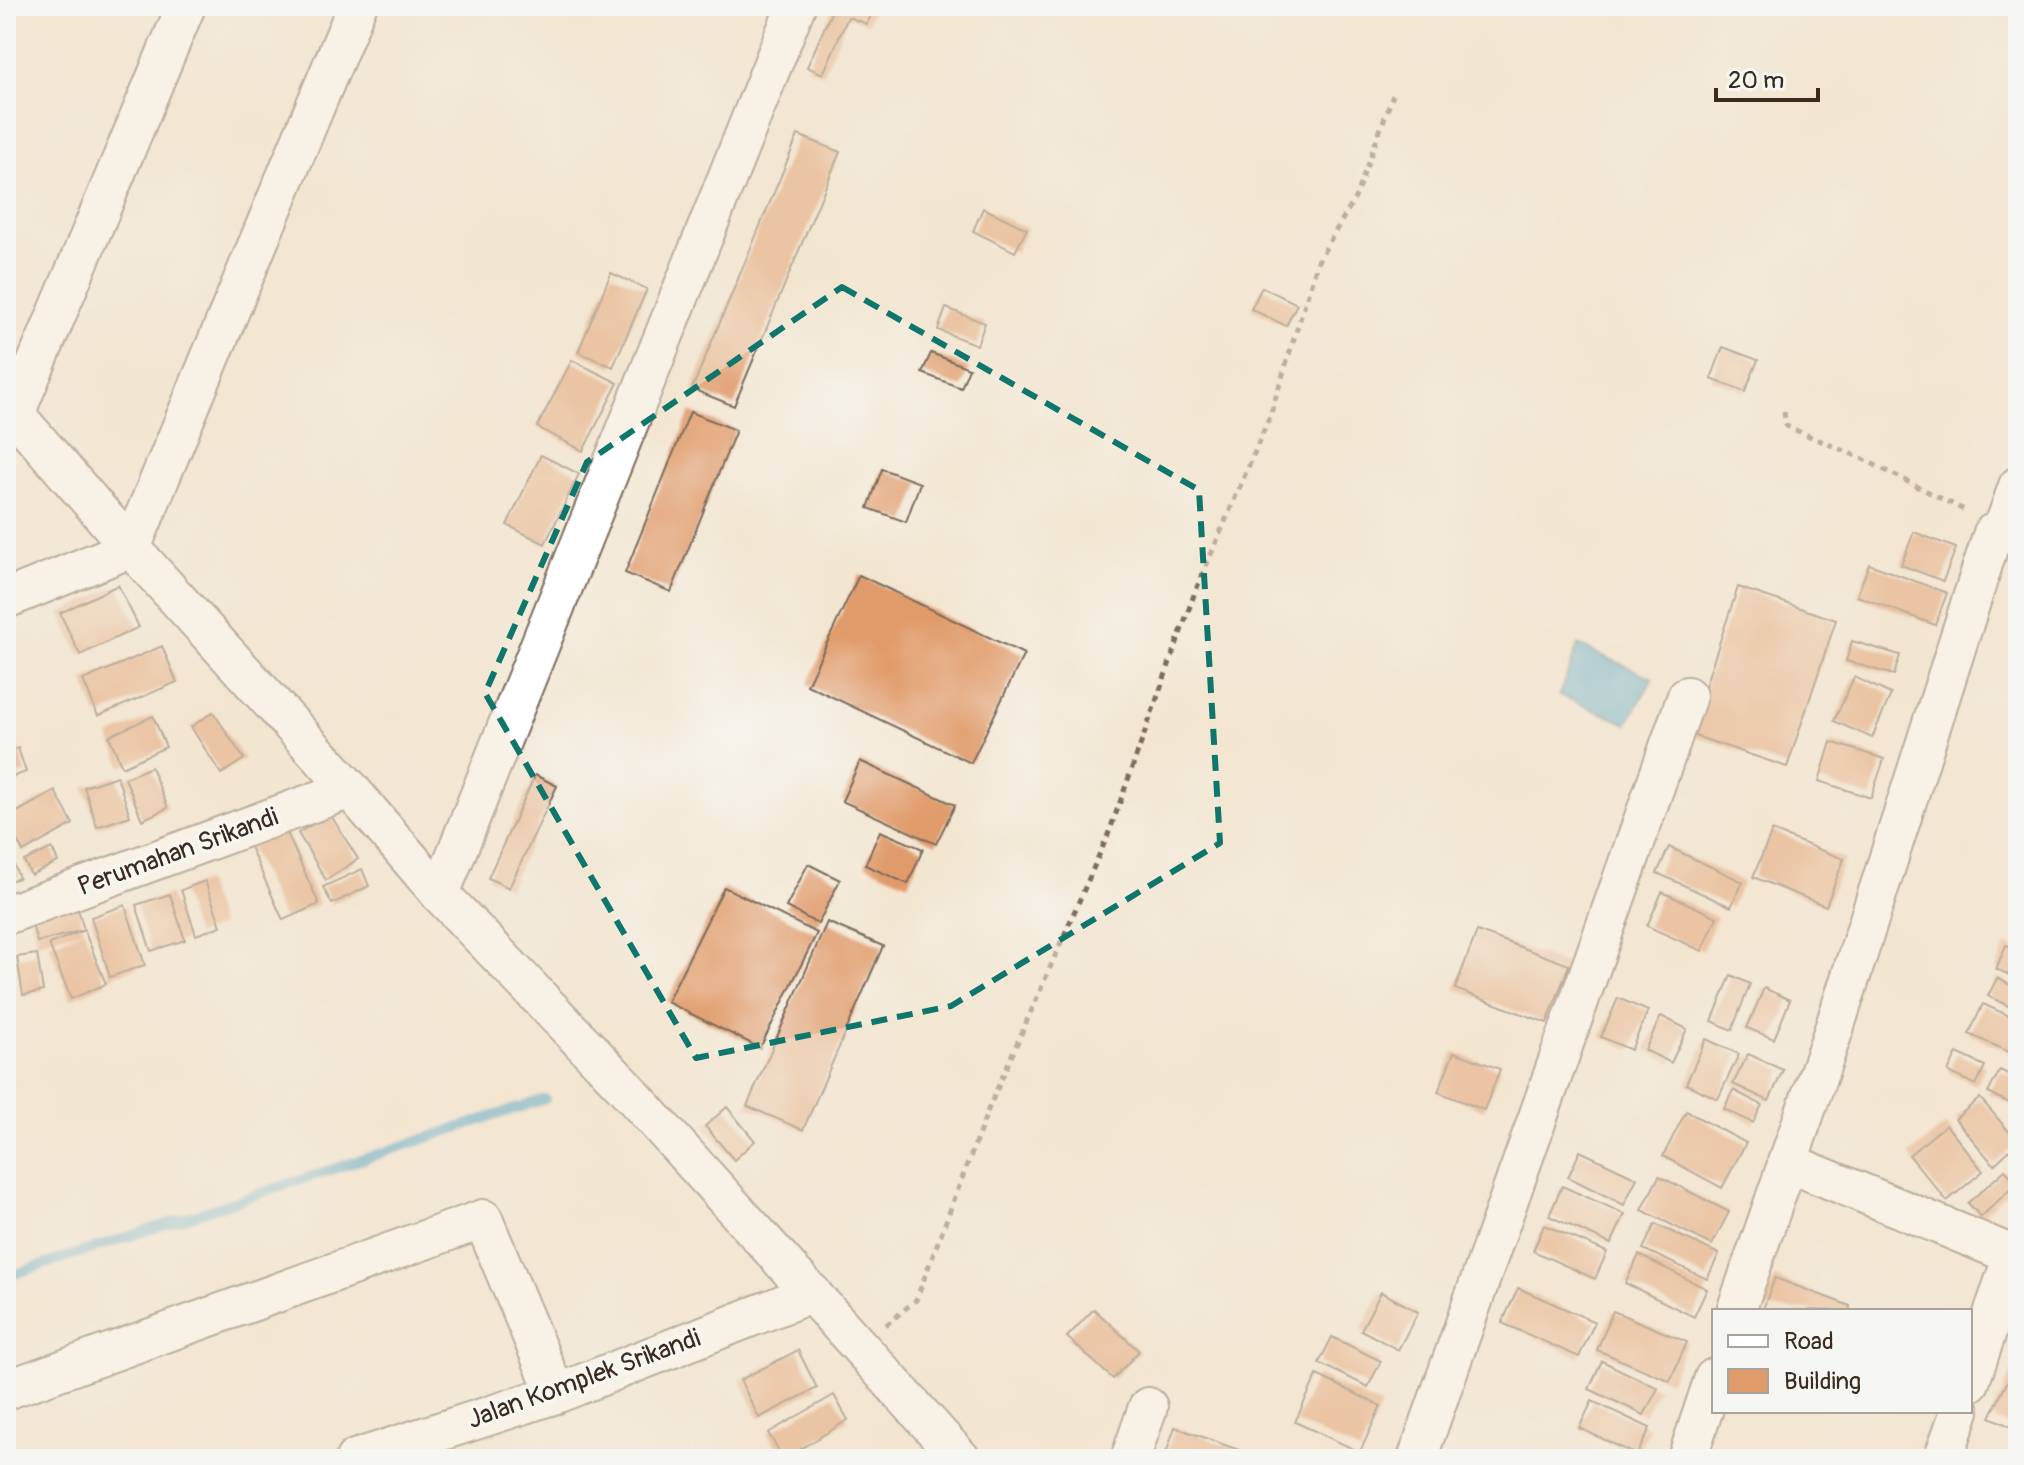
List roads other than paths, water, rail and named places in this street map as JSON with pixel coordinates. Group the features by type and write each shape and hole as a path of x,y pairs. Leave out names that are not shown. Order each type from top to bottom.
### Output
{"street":[{"path":"186,6 11,409 440,894 623,1085 961,1459"},
{"path":"6,599 131,548 357,6"},
{"path":"440,894 796,6"},
{"path":"1737,1309 1832,1035 1990,542 1995,529 2010,532 2018,486"},
{"path":"1417,1459 1687,696"},
{"name":"Perumahan Srikandi","path":"6,915 350,789"},
{"path":"1787,1162 2016,1248 1972,1376"},
{"path":"6,1390 483,1219 556,1394"},
{"name":"Jalan Komplek Srikandi","path":"355,1459 556,1394 812,1293"},
{"path":"1687,1459 1712,1384"},
{"path":"1130,1459 1148,1407"},
{"path":"1943,1459 1959,1413"}],"water":[{"path":"1578,645 1653,678 1627,724 1559,695"}],"waterway":[{"path":"6,1277 545,1099"}]}
